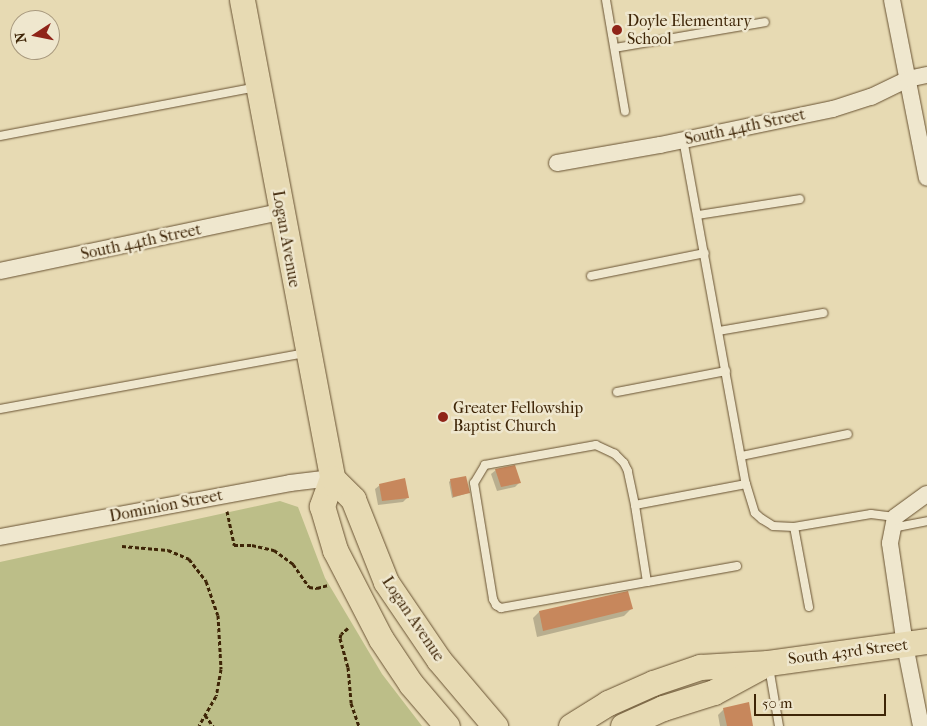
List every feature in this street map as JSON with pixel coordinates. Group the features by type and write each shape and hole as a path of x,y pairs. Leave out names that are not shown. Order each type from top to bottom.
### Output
{"main road":[{"name":"Logan Avenue","path":"242,0 332,478 322,506 335,550 381,639 411,684 448,726"},
{"name":"Logan Avenue","path":"332,478 353,499 386,582 438,660 495,726"},
{"name":"South 43rd Street","path":"571,726 608,703 653,683 700,667 768,663 916,643"},
{"name":"South 43rd Street","path":"623,726 663,708 714,692 768,663"}],"street":[{"path":"892,0 927,178"},
{"name":"South 44th Street","path":"557,163 683,140 832,109 872,97 908,78 927,75"},
{"name":"South 44th Street","path":"0,271 281,212"},
{"name":"Dominion Street","path":"0,537 290,483 332,478"},
{"path":"922,726 916,643 890,543 893,523 927,494"}],"lane":[{"path":"606,0 625,111"},
{"path":"615,48 765,22"},
{"path":"0,136 258,87"},
{"path":"683,140 746,484 755,513 762,520 773,526 794,527 871,514 893,523 927,521"},
{"path":"698,215 800,199"},
{"path":"590,276 705,253"},
{"path":"719,331 823,313"},
{"path":"0,409 307,352"},
{"path":"617,392 726,371"},
{"path":"741,456 848,434"},
{"path":"647,582 628,471 624,462 615,454 596,445 485,465 474,483 493,599 496,605 502,608 737,566"},
{"path":"634,505 746,484"},
{"path":"794,527 809,607"},
{"path":"768,663 779,726"}],"path":[{"path":"228,511 234,545 252,545 274,550 293,564 308,587 317,588 328,585"},
{"path":"122,546 168,550 189,559 206,581 218,615 221,669 216,696 199,726"},
{"path":"348,628 341,634 340,638 348,667 351,703 359,726"},
{"path":"205,715 213,726"}],"green space":[{"path":"280,501 298,507 325,578 382,674 422,726 0,726 0,562"}],"building":[{"path":"515,465 521,483 501,487 495,469"},
{"path":"466,476 470,493 453,497 450,479"},
{"path":"405,478 409,498 382,501 379,484"},
{"path":"628,591 633,609 543,631 539,611"},
{"path":"749,702 753,726 727,726 723,708"}],"place":[{"name":"Doyle Elementary School","path":"617,30"},
{"name":"Greater Fellowship Baptist Church","path":"443,417"}]}
